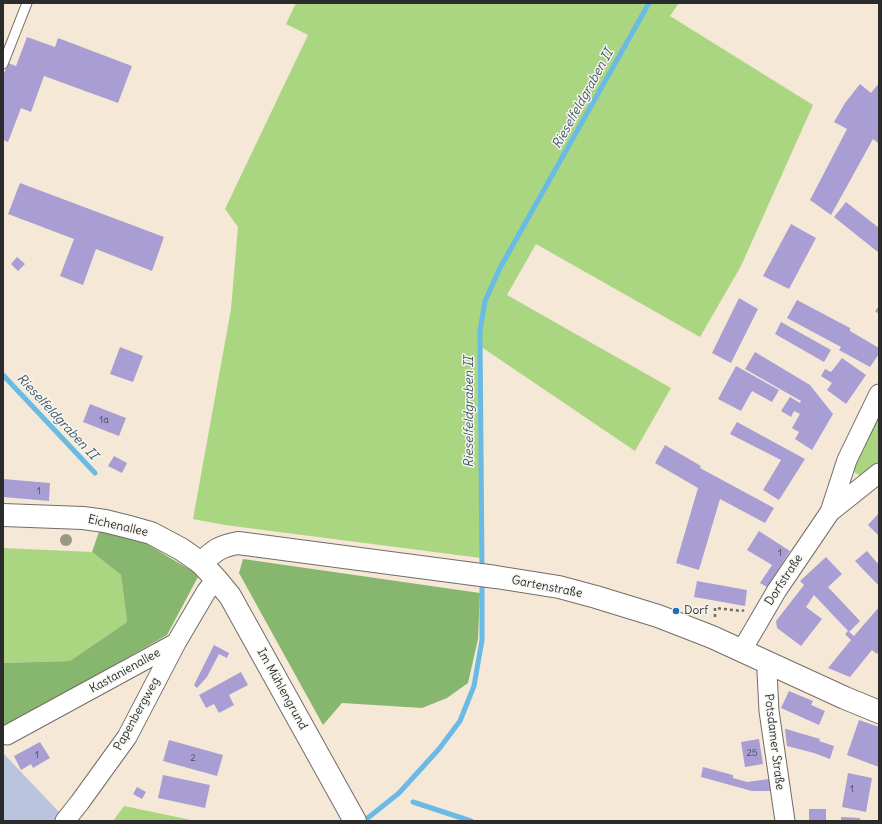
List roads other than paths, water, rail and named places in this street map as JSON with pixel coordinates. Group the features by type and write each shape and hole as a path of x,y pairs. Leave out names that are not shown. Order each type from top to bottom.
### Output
{"street":[{"name":"Dorfstraße","path":"742,650 777,590 830,512 846,460 879,394"},
{"name":"Dorfstraße","path":"830,512 879,473"},
{"name":"Eichenallee","path":"3,515 83,518 105,521 151,533 181,549 201,563"},
{"name":"Gartenstraße","path":"201,563 213,551 226,545 238,543 475,574 559,587 658,616 712,637 879,712"},
{"name":"Im Mühlengrund","path":"201,563 230,596 353,818"},
{"path":"176,643 206,592 216,579"},
{"name":"Kastanienallee","path":"7,735 176,643"},
{"name":"Papenbergweg","path":"65,821 127,737 176,643"},
{"name":"Potsdamer Straße","path":"770,663 767,672 769,711 785,821"}],"lane":[{"path":"3,64 27,3"}],"waterway":[{"name":"Rieselfeldgraben II","path":"482,571 480,331 485,301 500,268 649,3"},
{"name":"Rieselfeldgraben II","path":"3,375 95,473"},
{"name":"Rieselfeldgraben II","path":"364,821 399,793 439,749 460,721 474,686 482,640 482,581"},
{"path":"413,802 471,821"}],"place":[{"name":"Dorf","path":"676,611"}]}
